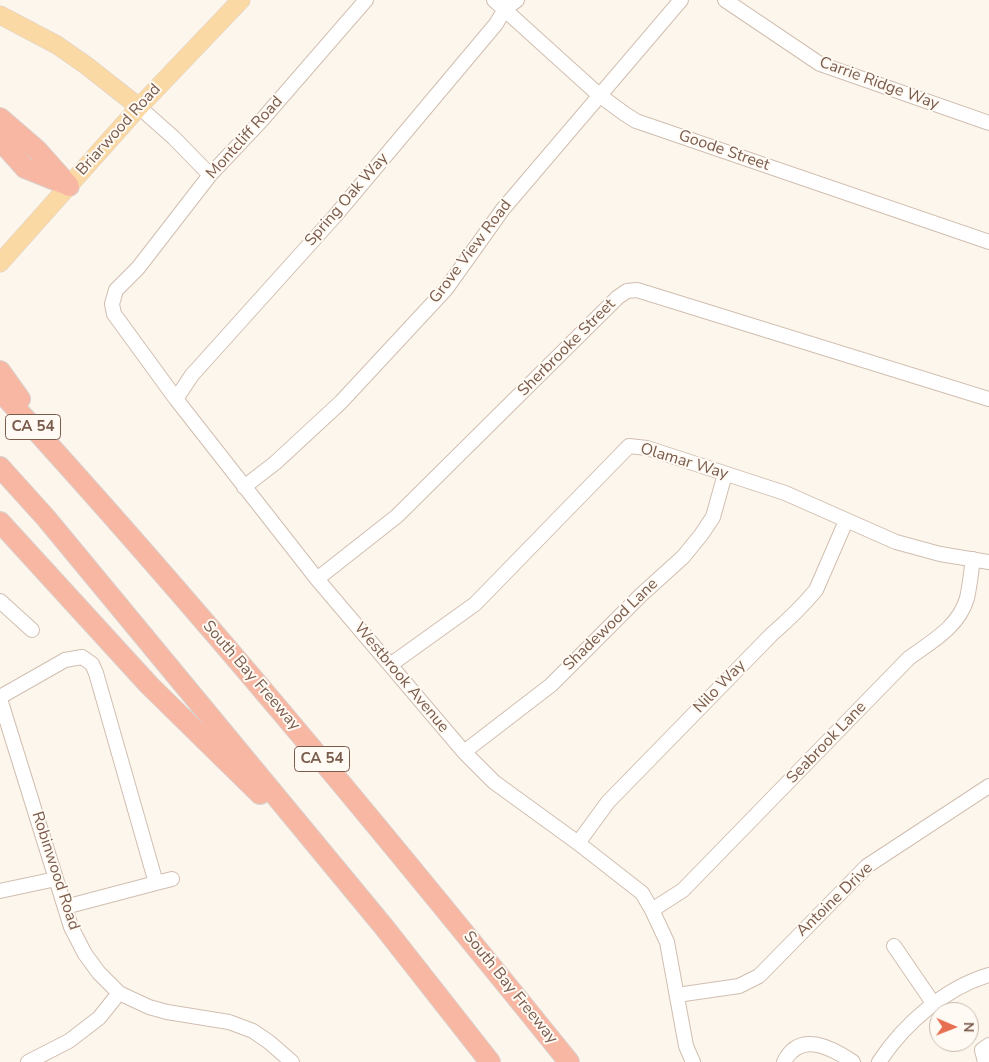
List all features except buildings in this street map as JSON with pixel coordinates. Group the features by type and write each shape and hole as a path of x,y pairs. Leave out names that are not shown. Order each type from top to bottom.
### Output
{"highway":[{"path":"0,118 37,150 69,186"},
{"path":"0,140 26,168 69,186"},
{"path":"0,371 67,464"},
{"name":"South Bay Freeway","path":"0,391 67,464 305,739 570,1062"},
{"path":"0,467 46,518 339,873 490,1062"},
{"path":"0,522 149,685 339,873"}],"main road":[{"name":"Briarwood Road","path":"0,263 139,107 241,0"},
{"path":"0,15 57,46 87,66 139,107"}],"street":[{"name":"Montcliff Road","path":"127,280 210,175 261,121 366,0"},
{"name":"Goode Street","path":"494,0 599,94 636,121 989,242"},
{"name":"Spring Oak Way","path":"176,399 192,376 344,206 496,24 505,9 517,0"},
{"name":"Grove View Road","path":"244,486 275,463 341,402 446,289 503,209 681,0"},
{"name":"Carrie Ridge Way","path":"725,0 820,64 989,124"},
{"path":"139,107 174,138 210,175"},
{"name":"Westbrook Avenue","path":"127,280 116,290 112,304 114,314 176,399 317,579 464,752 494,782 578,843 642,893 667,942 686,1046 693,1062"},
{"name":"Sherbrooke Street","path":"317,579 397,516 618,297 627,291 637,290 989,399"},
{"name":"Olamar Way","path":"390,665 475,604 629,446 647,448 785,493 846,521 916,549 989,562"},
{"name":"Shadewood Lane","path":"464,752 551,684 641,595 683,557 701,535 712,517 725,474"},
{"name":"Nilo Way","path":"578,843 608,802 771,635 804,605 816,590 846,521"},
{"name":"Seabrook Lane","path":"652,910 683,890 909,658 944,633 959,615 966,599 973,559"},
{"path":"0,601 32,630"},
{"path":"0,698 65,660 82,657 92,664 156,883"},
{"name":"Robinwood Road","path":"0,698 71,927 85,954 99,973 119,993 158,1010 228,1022 253,1031 292,1062"},
{"name":"Antoine Drive","path":"677,995 739,986 759,976 867,866 989,786"},
{"path":"0,891 56,879"},
{"path":"65,907 172,879"},
{"path":"894,946 932,1002"},
{"path":"935,1002 960,986 989,975"},
{"path":"28,1062 69,1041 99,1018 119,993"},
{"path":"879,1062 911,1024 929,1007"},
{"path":"784,1062 796,1048 807,1043 821,1045 853,1062"},
{"path":"985,1062 982,1050 989,1044"}]}
